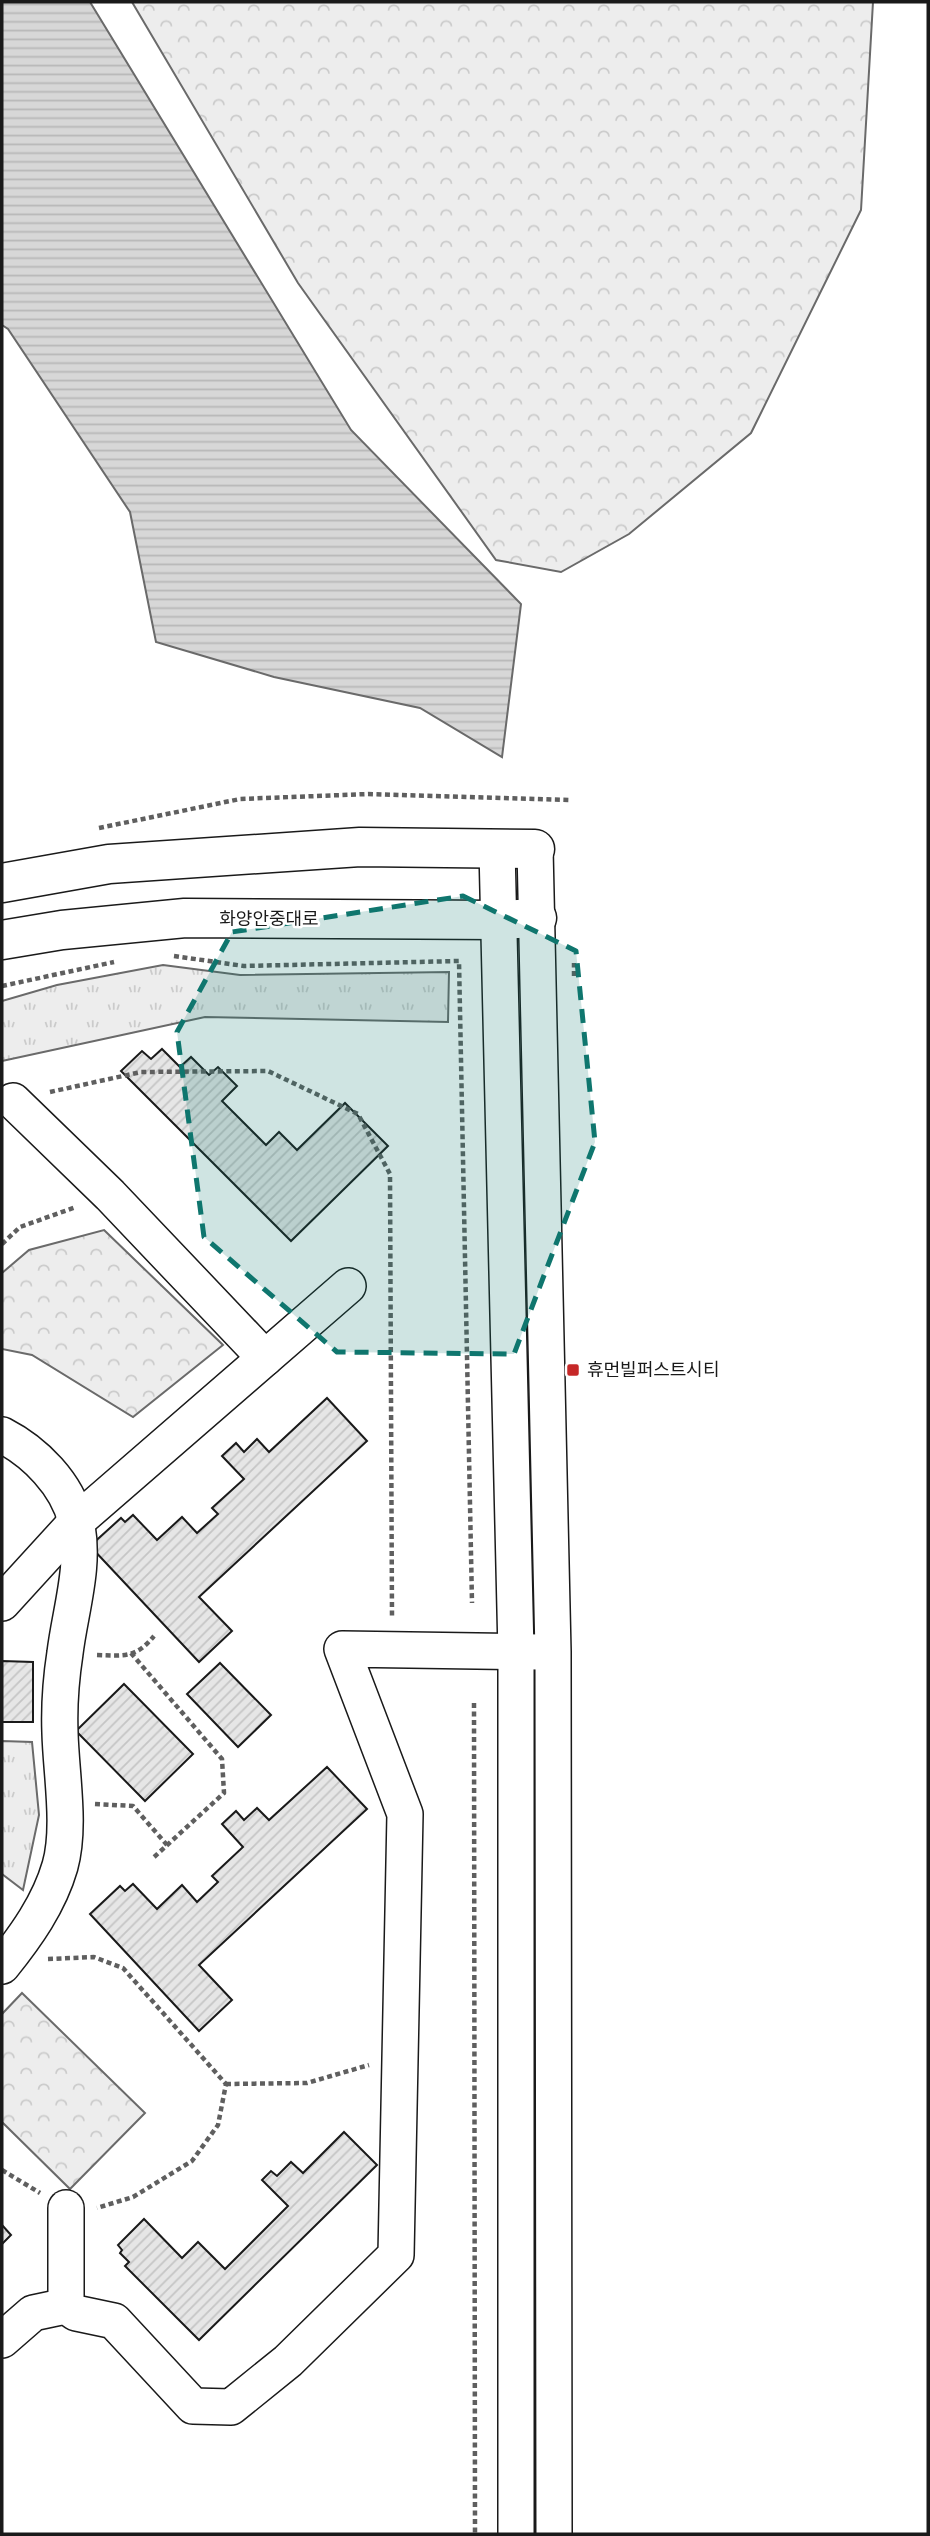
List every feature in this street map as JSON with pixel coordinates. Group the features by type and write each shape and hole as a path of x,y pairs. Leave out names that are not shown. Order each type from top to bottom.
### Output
{"main road":[{"path":"2,883 122,863 360,847 535,849"},
{"name":"화양안중대로","path":"2,940 62,930 185,918 537,918"}],"street":[{"path":"497,849 516,1652 516,2534"},
{"path":"535,849 553,1652 554,2534"},
{"path":"13,1101 110,1195 265,1358"},
{"path":"2,1603 76,1522 348,1286"},
{"path":"2,1435 39,1462 64,1490 76,1522 78,1559 74,1606 65,1653 60,1730 65,1819 60,1865 34,1925 2,1966"},
{"path":"66,2306 76,2314 114,2321 192,2406 231,2407 288,2361 396,2255 405,1814 342,1649 553,1652"},
{"path":"65,2208 66,2306"},
{"path":"2,2340 33,2313 66,2306"}],"path":[{"path":"94,829 240,799 368,793 570,800"},
{"path":"169,955 244,966 459,961 472,1603"},
{"path":"2,986 118,961"},
{"path":"13,1101 141,1072 268,1071 358,1114 390,1174 392,1650"},
{"path":"2,1244 20,1227 110,1195"},
{"path":"65,1653 116,1656 142,1651 154,1636"},
{"path":"131,1653 222,1759 224,1793 153,1858"},
{"path":"474,1703 475,2534"},
{"path":"64,1802 133,1806 167,1845"},
{"path":"37,1964 49,1959 94,1957 123,1968 226,2084 307,2083 400,2055"},
{"path":"2,2170 65,2208 99,2208 133,2197 192,2161 218,2125 226,2084"}],"highlighted area":[{"path":"463,896 576,951 595,1142 514,1354 337,1352 204,1237 177,1032 232,932"}],"green space":[{"path":"132,2 873,2 861,210 751,433 629,534 561,572 496,560 298,283"},
{"path":"163,965 240,975 449,972 448,1022 205,1017 2,1061 2,1001 57,985"},
{"path":"104,1230 223,1345 133,1417 32,1355 2,1349 2,1273 29,1250"},
{"path":"2,1741 32,1742 39,1815 23,1890 2,1874"},
{"path":"22,1993 145,2113 70,2189 2,2122 2,2014"}],"shaded area":[{"path":"2,2 90,2 351,430 521,604 502,757 420,708 274,677 156,642 130,512 8,329 2,325"}],"building":[{"path":"162,1049 180,1067 191,1057 209,1075 218,1067 237,1086 222,1101 266,1145 279,1132 297,1150 345,1103 388,1146 291,1241 121,1071 142,1051 151,1059"},
{"path":"327,1398 367,1441 199,1597 232,1631 199,1662 90,1546 121,1518 125,1522 133,1515 157,1540 182,1517 197,1533 218,1514 212,1508 244,1479 222,1456 236,1443 244,1452 257,1439 269,1452"},
{"path":"2,1661 33,1662 33,1722 2,1722"},
{"path":"220,1663 271,1715 238,1747 187,1694"},
{"path":"124,1684 193,1754 145,1801 76,1731"},
{"path":"327,1767 367,1809 199,1965 232,2000 199,2031 90,1914 120,1886 125,1891 133,1884 157,1909 182,1885 197,1902 218,1882 212,1876 243,1847 222,1824 236,1811 244,1820 257,1808 269,1820"},
{"path":"344,2132 377,2165 199,2340 125,2266 129,2262 120,2253 122,2250 118,2245 144,2219 182,2258 198,2242 225,2269 288,2206 262,2180 271,2171 277,2176 291,2162 303,2173"},
{"path":"2,2225 11,2235 2,2244"}],"place":[{"name":"휴먼빌퍼스트시티","path":"573,1370"}]}
